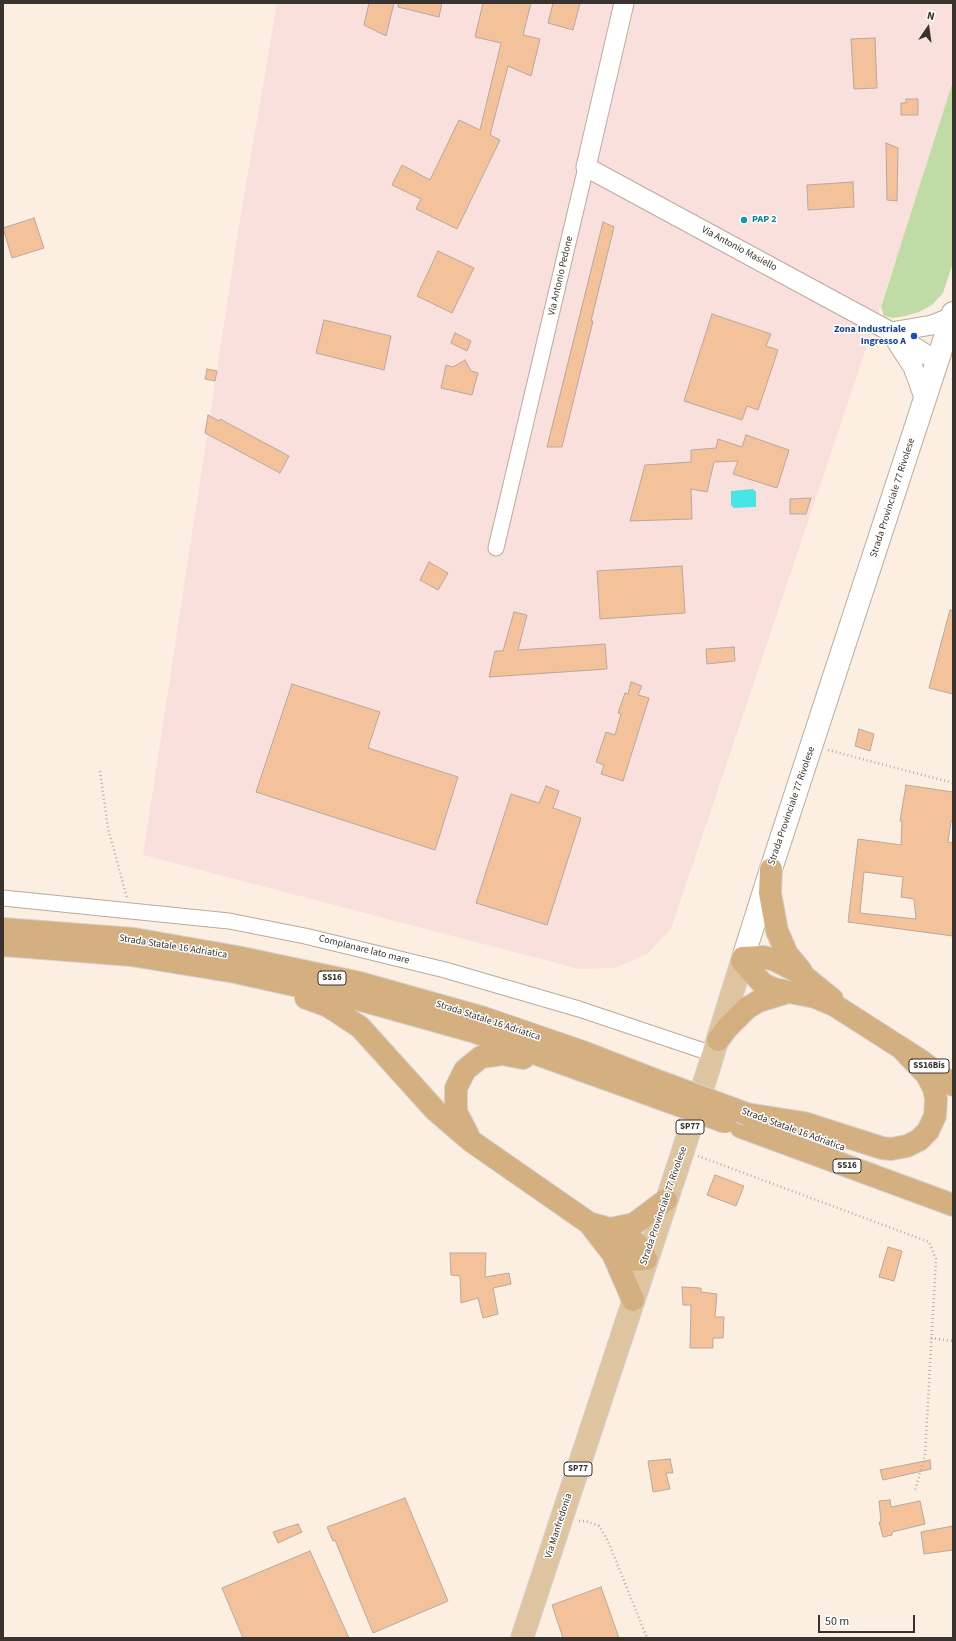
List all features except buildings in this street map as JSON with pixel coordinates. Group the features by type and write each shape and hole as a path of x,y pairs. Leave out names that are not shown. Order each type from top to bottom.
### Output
{"highway":[{"path":"770,869 772,904 780,940 796,966 813,983"},
{"name":"Strada Statale 16 Adriatica","path":"3,929 134,939 237,957 360,984 482,1018 583,1052 648,1086"},
{"name":"Strada Statale 16 Adriatica","path":"3,945 131,954 235,972 379,1005 475,1032 578,1068 648,1086 744,1120 953,1189"},
{"path":"744,1120 804,1123 882,1148 891,1149 907,1146 919,1140 928,1131 935,1116 936,1100 934,1089 927,1075 903,1050 834,1005 815,997 788,992 763,984 743,960 763,956 775,960 800,973 853,1017"},
{"path":"235,972 328,1006 360,1027 435,1110 471,1141 589,1223 612,1254 633,1300"},
{"path":"715,1047 732,1022 747,1008 759,1001 788,992"},
{"name":"SS16Bis","path":"903,1050 937,1071 953,1085"},
{"path":"471,1141 456,1112 456,1088 465,1070 481,1057 502,1054 578,1068"},
{"name":"Strada Statale 16 Adriatica","path":"744,1120 953,1205"},
{"path":"610,1229 634,1224 666,1200"},
{"path":"589,1223 610,1229 636,1243 646,1259 628,1260 612,1254"}],"main road":[{"name":"Strada Provinciale 77 Rivolese","path":"633,1300 683,1151 770,869 812,746 952,315"},
{"name":"Via Manfredonia","path":"522,1638 633,1300"}],"street":[{"name":"Via Antonio Pedone","path":"496,548 624,3"},
{"name":"Via Antonio Masiello","path":"586,167 891,332"},
{"path":"891,332 932,325 952,315"},
{"path":"891,332 940,352"},
{"path":"891,332 912,367 925,400"},
{"name":"Complanare lato mare","path":"3,898 229,921 320,939 444,970 715,1047"}],"path":[{"path":"812,746 953,783"},
{"path":"100,771 108,828 130,910"},
{"path":"683,1151 929,1242 936,1259 925,1455 915,1491"},
{"path":"931,1338 953,1341"},
{"path":"560,1522 586,1521 599,1526 608,1541 647,1638"}],"shaded area":[{"path":"277,3 953,3 953,90 671,929 647,954 615,968 579,969 143,855 238,232"}],"green space":[{"path":"953,81 953,263 943,293 932,305 919,312 905,316 893,318 884,316 881,307"}],"water":[{"path":"753,489 756,492 756,507 734,508 731,505 731,491"}],"place":[{"name":"PAP 2","path":"744,220"},
{"name":"Zona Industriale Ingresso A","path":"914,336"}]}
